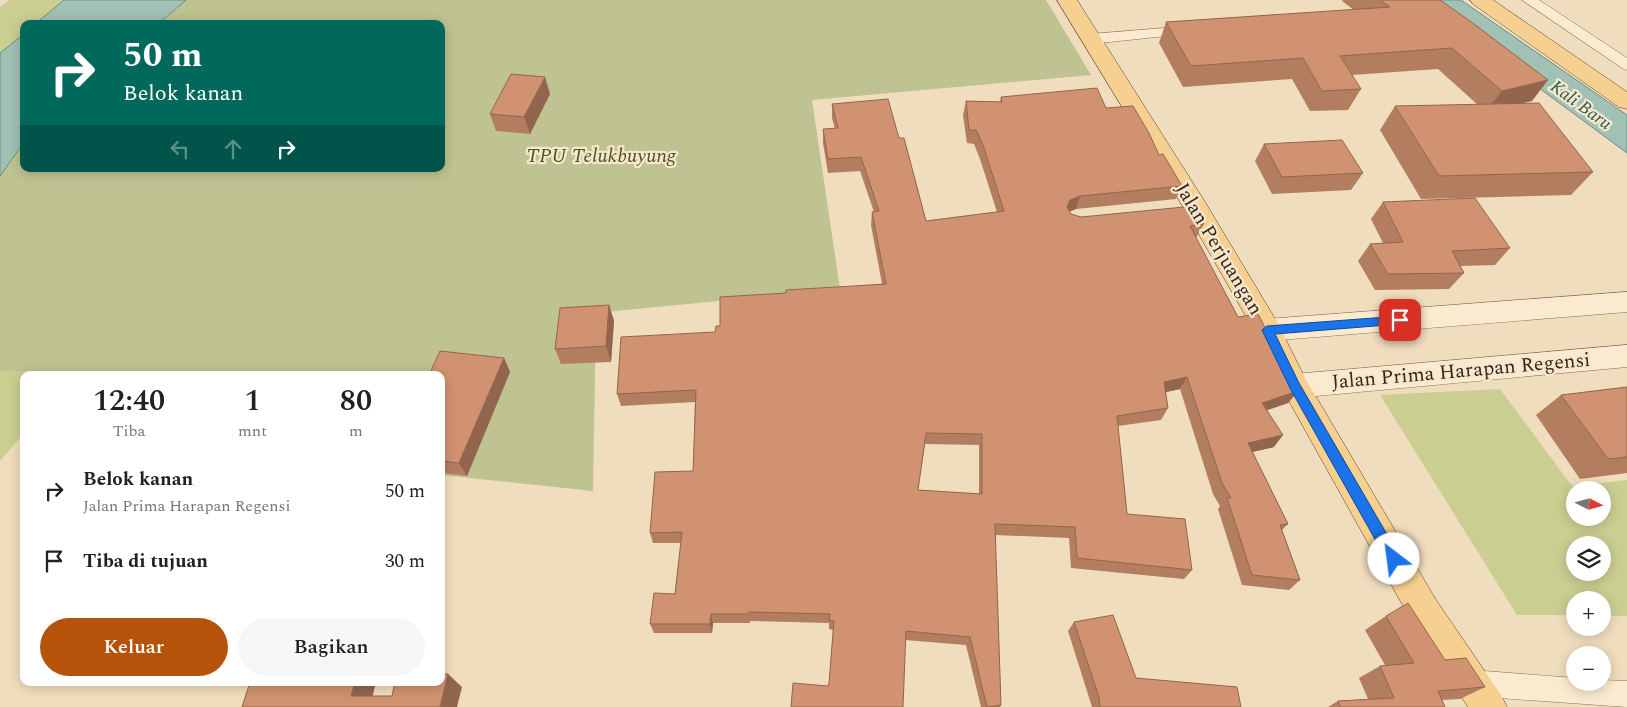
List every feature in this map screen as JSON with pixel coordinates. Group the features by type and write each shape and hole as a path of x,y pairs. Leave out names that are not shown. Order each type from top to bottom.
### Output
{"main road":[{"name":"Jalan Perjuangan","path":"1067,0 1196,208 1267,330 1295,386 1424,611 1480,695"},
{"path":"1480,0 1627,102"}],"street":[{"path":"1267,330 1627,302"},
{"name":"Jalan Prima Harapan Regensi","path":"1295,386 1627,356"}],"lane":[{"path":"1529,0 1627,65"},
{"path":"1091,39 1207,28"},
{"path":"1480,695 1627,694"}],"green space":[{"path":"9,0 64,0 40,20 20,20 20,37 0,53 0,7"},
{"name":"TPU Telukbuyung","path":"186,0 1046,0 1091,75 812,100 840,289 596,313 593,491 445,475 445,371 0,371 0,176 20,148 20,172 445,172 445,20 163,20"},
{"path":"0,371 20,371 20,438 0,461"},
{"path":"1500,389 1568,481 1566,481 1566,526 1611,526 1611,482 1627,480 1627,616 1611,616 1611,591 1566,591 1566,615 1517,615 1380,395"}],"water":[{"path":"64,0 186,0 163,20 40,20"},
{"name":"Kali Baru","path":"1420,0 1461,0 1627,115 1627,153"},
{"path":"20,37 20,148 0,176 0,53"}],"building":[{"path":"1380,0 1440,0 1548,80 1502,91 1452,48 1340,56 1361,89 1322,91 1303,58 1191,66 1166,22 1390,7"},
{"path":"511,74 545,77 524,117 490,114"},
{"path":"1097,88 1106,108 1133,106 1159,155 1163,154 1182,186 1080,196 1070,200 1067,207 1071,214 1081,217 1194,206 1204,224 1190,226 1238,317 1258,314 1298,391 1262,403 1283,435 1248,443 1288,524 1280,525 1300,580 1252,575 1227,498 1231,498 1222,483 1187,377 1164,382 1168,408 1117,416 1127,514 1185,519 1192,570 1077,558 1075,527 995,524 1001,705 987,707 970,637 906,631 903,707 791,707 793,683 828,686 834,621 829,620 830,614 749,612 749,614 711,614 710,624 650,624 654,593 675,594 682,532 650,533 655,472 693,471 696,390 617,394 621,337 715,332 716,326 720,326 720,297 786,293 786,290 886,284 872,212 879,211 861,157 828,159 823,129 838,128 832,104 888,99 899,138 904,138 926,221 1004,211 983,145 976,130 969,130 966,101 1002,102 1001,97","holes":["926,433 982,434 982,494 918,490"]},
{"path":"1539,103 1593,172 1439,176 1395,106"},
{"path":"1342,140 1363,173 1282,177 1264,144"},
{"path":"1475,198 1510,248 1452,251 1464,273 1388,274 1370,244 1403,242 1383,202"},
{"path":"609,305 606,346 555,349 560,308"},
{"path":"440,351 504,358 459,463 445,461 445,371 431,371"},
{"path":"1627,387 1627,457 1608,459 1561,395"},
{"path":"1408,603 1445,660 1466,658 1485,687 1438,691 1445,707 1340,707 1338,701 1394,698 1380,666 1414,663 1386,616"},
{"path":"1113,615 1136,678 1237,687 1241,707 1100,707 1099,697 1074,622"},
{"path":"445,674 448,674 440,707 242,707 249,686 354,686 351,696 392,696 394,686 445,686"}],"route":[{"path":"1394,559 1295,386 1267,330 1400,320"}]}
